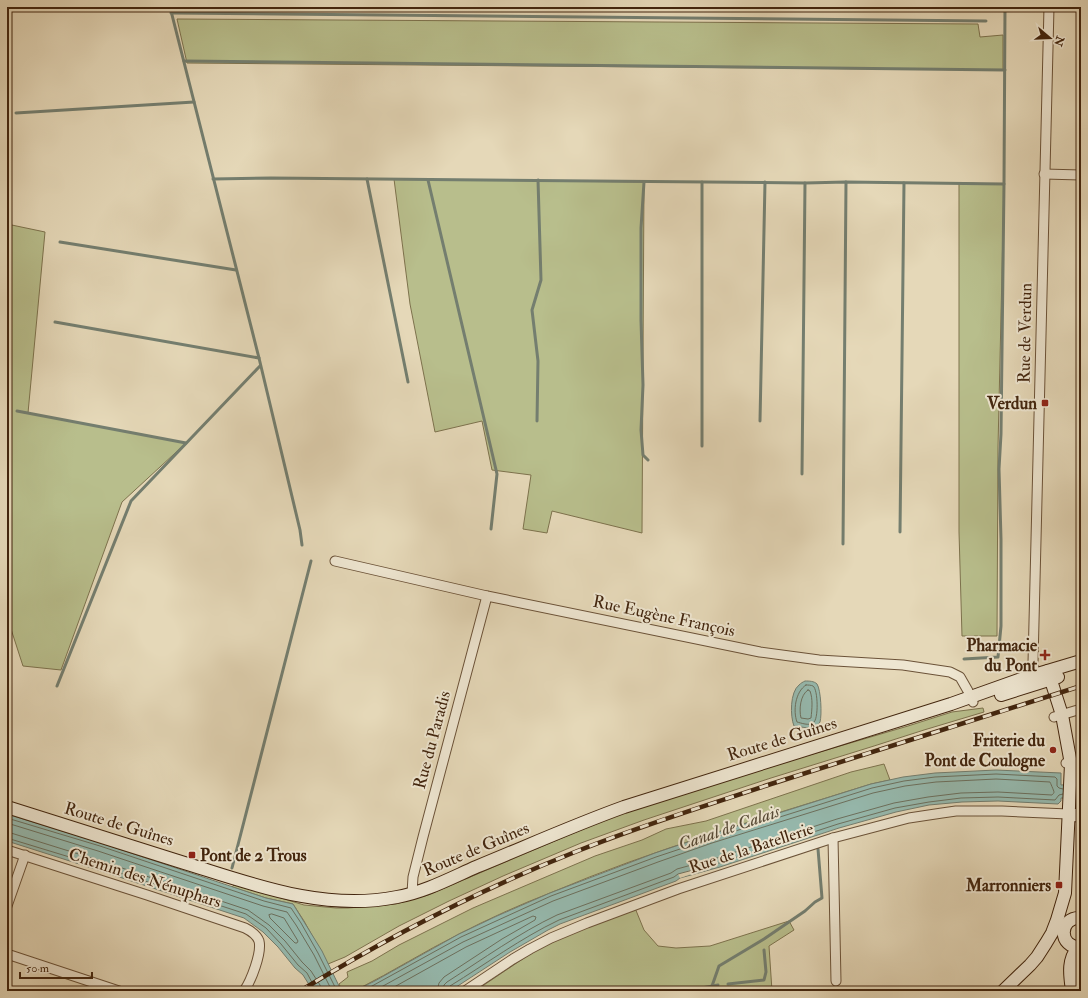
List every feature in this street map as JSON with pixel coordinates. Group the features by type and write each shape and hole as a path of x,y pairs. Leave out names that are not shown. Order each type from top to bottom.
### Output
{"main road":[{"path":"1042,677 1081,661"},
{"path":"1042,677 1081,670"},
{"path":"1037,957 1054,928 1060,913 1064,893 1068,810 1072,767 1058,716 1042,677"},
{"name":"Route de Guînes","path":"7,807 244,882 291,895 327,900 350,901 390,898 412,893 448,879 624,807 951,704 972,699 992,698 1042,677"},
{"path":"1068,810 1081,816"},
{"path":"1003,991 1057,939 1067,923 1077,918 1066,903 1064,893"},
{"path":"1064,929 1064,936 1066,940 1071,945 1080,947 1072,957 1070,966 1072,991"}],"street":[{"name":"Rue de Verdun","path":"1042,677 1033,668 1033,655 1049,7"},
{"path":"1044,174 1081,175"},
{"name":"Rue Eugène François","path":"336,561 487,596 769,654 819,660 903,665 950,672 960,677 972,699"},
{"name":"Rue du Paradis","path":"412,893 417,860 487,596"},
{"path":"1058,716 1081,709"},
{"name":"Rue de la Batellerie","path":"465,991 530,949 579,926 678,889 833,838 909,818 956,811 1068,810"},
{"path":"833,838 836,980"},
{"name":"Chemin des Nénuphars","path":"7,850 240,926 250,931 256,936 259,945 253,975 244,991"},
{"path":"7,906 25,855"},
{"path":"7,954 118,991"}],"green space":[{"path":"177,19 978,24 980,37 1003,35 1003,70 187,63"},
{"path":"394,179 644,182 642,533 552,511 547,533 523,529 531,475 492,470 482,421 435,432 410,304"},
{"path":"959,183 1004,184 998,447 997,636 962,636 959,532"},
{"path":"7,224 45,232 28,413 186,443 122,502 61,670 23,666 10,626 7,624"},
{"path":"983,708 984,712 771,778 644,820 581,843 449,901 399,926 345,957 328,964 293,904 266,898 232,887 235,884 304,905 348,908 396,904 428,895 611,817 721,781 952,712"},
{"path":"884,764 890,780 871,784 749,822 669,848 589,877 492,918 446,941 358,989 349,991 340,987 339,984 348,977 347,972 372,961 399,945 473,908 595,856 642,840 666,829 706,821 851,772"},
{"path":"635,908 644,930 658,946 676,948 710,946 789,921 794,930 769,946 772,991 475,991 530,954 560,937"}],"water":[{"path":"805,681 816,683 819,691 821,719 816,727 808,728 794,726 793,722 791,710 792,698 796,688"},
{"path":"996,770 1061,773 1061,785 1077,784 1079,775 1081,774 1081,807 1076,799 1061,798 1061,801 1058,804 998,801 962,802 929,805 896,812 839,828 720,867 680,878 676,881 560,924 510,952 450,991 351,991 373,982 459,934 497,916 550,893 655,853 871,784 903,777 935,773"},
{"path":"7,814 101,843 266,898 293,904 322,951 340,988 344,991 313,991 303,975 295,968 278,947 263,932 244,918 7,841"}],"pier":[{"path":"710,864 712,867 680,878 678,874"}],"waterway":[{"path":"170,7 259,358 300,530 302,545"},
{"path":"1004,184 1005,7"},
{"path":"171,13 986,21"},
{"path":"184,61 1005,70"},
{"path":"16,113 194,102"},
{"path":"213,179 271,178 1004,184 1001,434 999,469 1001,626 998,657 964,659"},
{"path":"367,179 408,382"},
{"path":"428,180 497,474 491,529"},
{"path":"537,421 538,361 532,310 541,280 538,180"},
{"path":"644,182 641,228 643,385 641,430 643,455 648,460"},
{"path":"702,182 702,446"},
{"path":"760,421 765,182"},
{"path":"843,544 846,182"},
{"path":"802,474 805,183"},
{"path":"900,532 904,183"},
{"path":"60,242 236,270"},
{"path":"55,322 259,358"},
{"path":"57,686 131,501 260,366"},
{"path":"17,411 186,443"},
{"path":"232,868 311,561"},
{"path":"712,986 719,966 764,939 822,898 818,849"},
{"path":"728,984 764,980 766,972 764,950"},
{"path":"685,991 718,985"}],"railway":[{"path":"300,991 400,933 469,898 539,867 599,843 672,816 1081,686"}],"place":[{"name":"Verdun","path":"1045,403"},
{"name":"Pharmacie du Pont","path":"1045,655"},
{"name":"Friterie du Pont de Coulogne","path":"1053,750"},
{"name":"Pont de 2 Trous","path":"192,855"},
{"name":"Marronniers","path":"1059,885"}],"water label":[{"name":"Canal de Calais","path":"729,828"}]}
